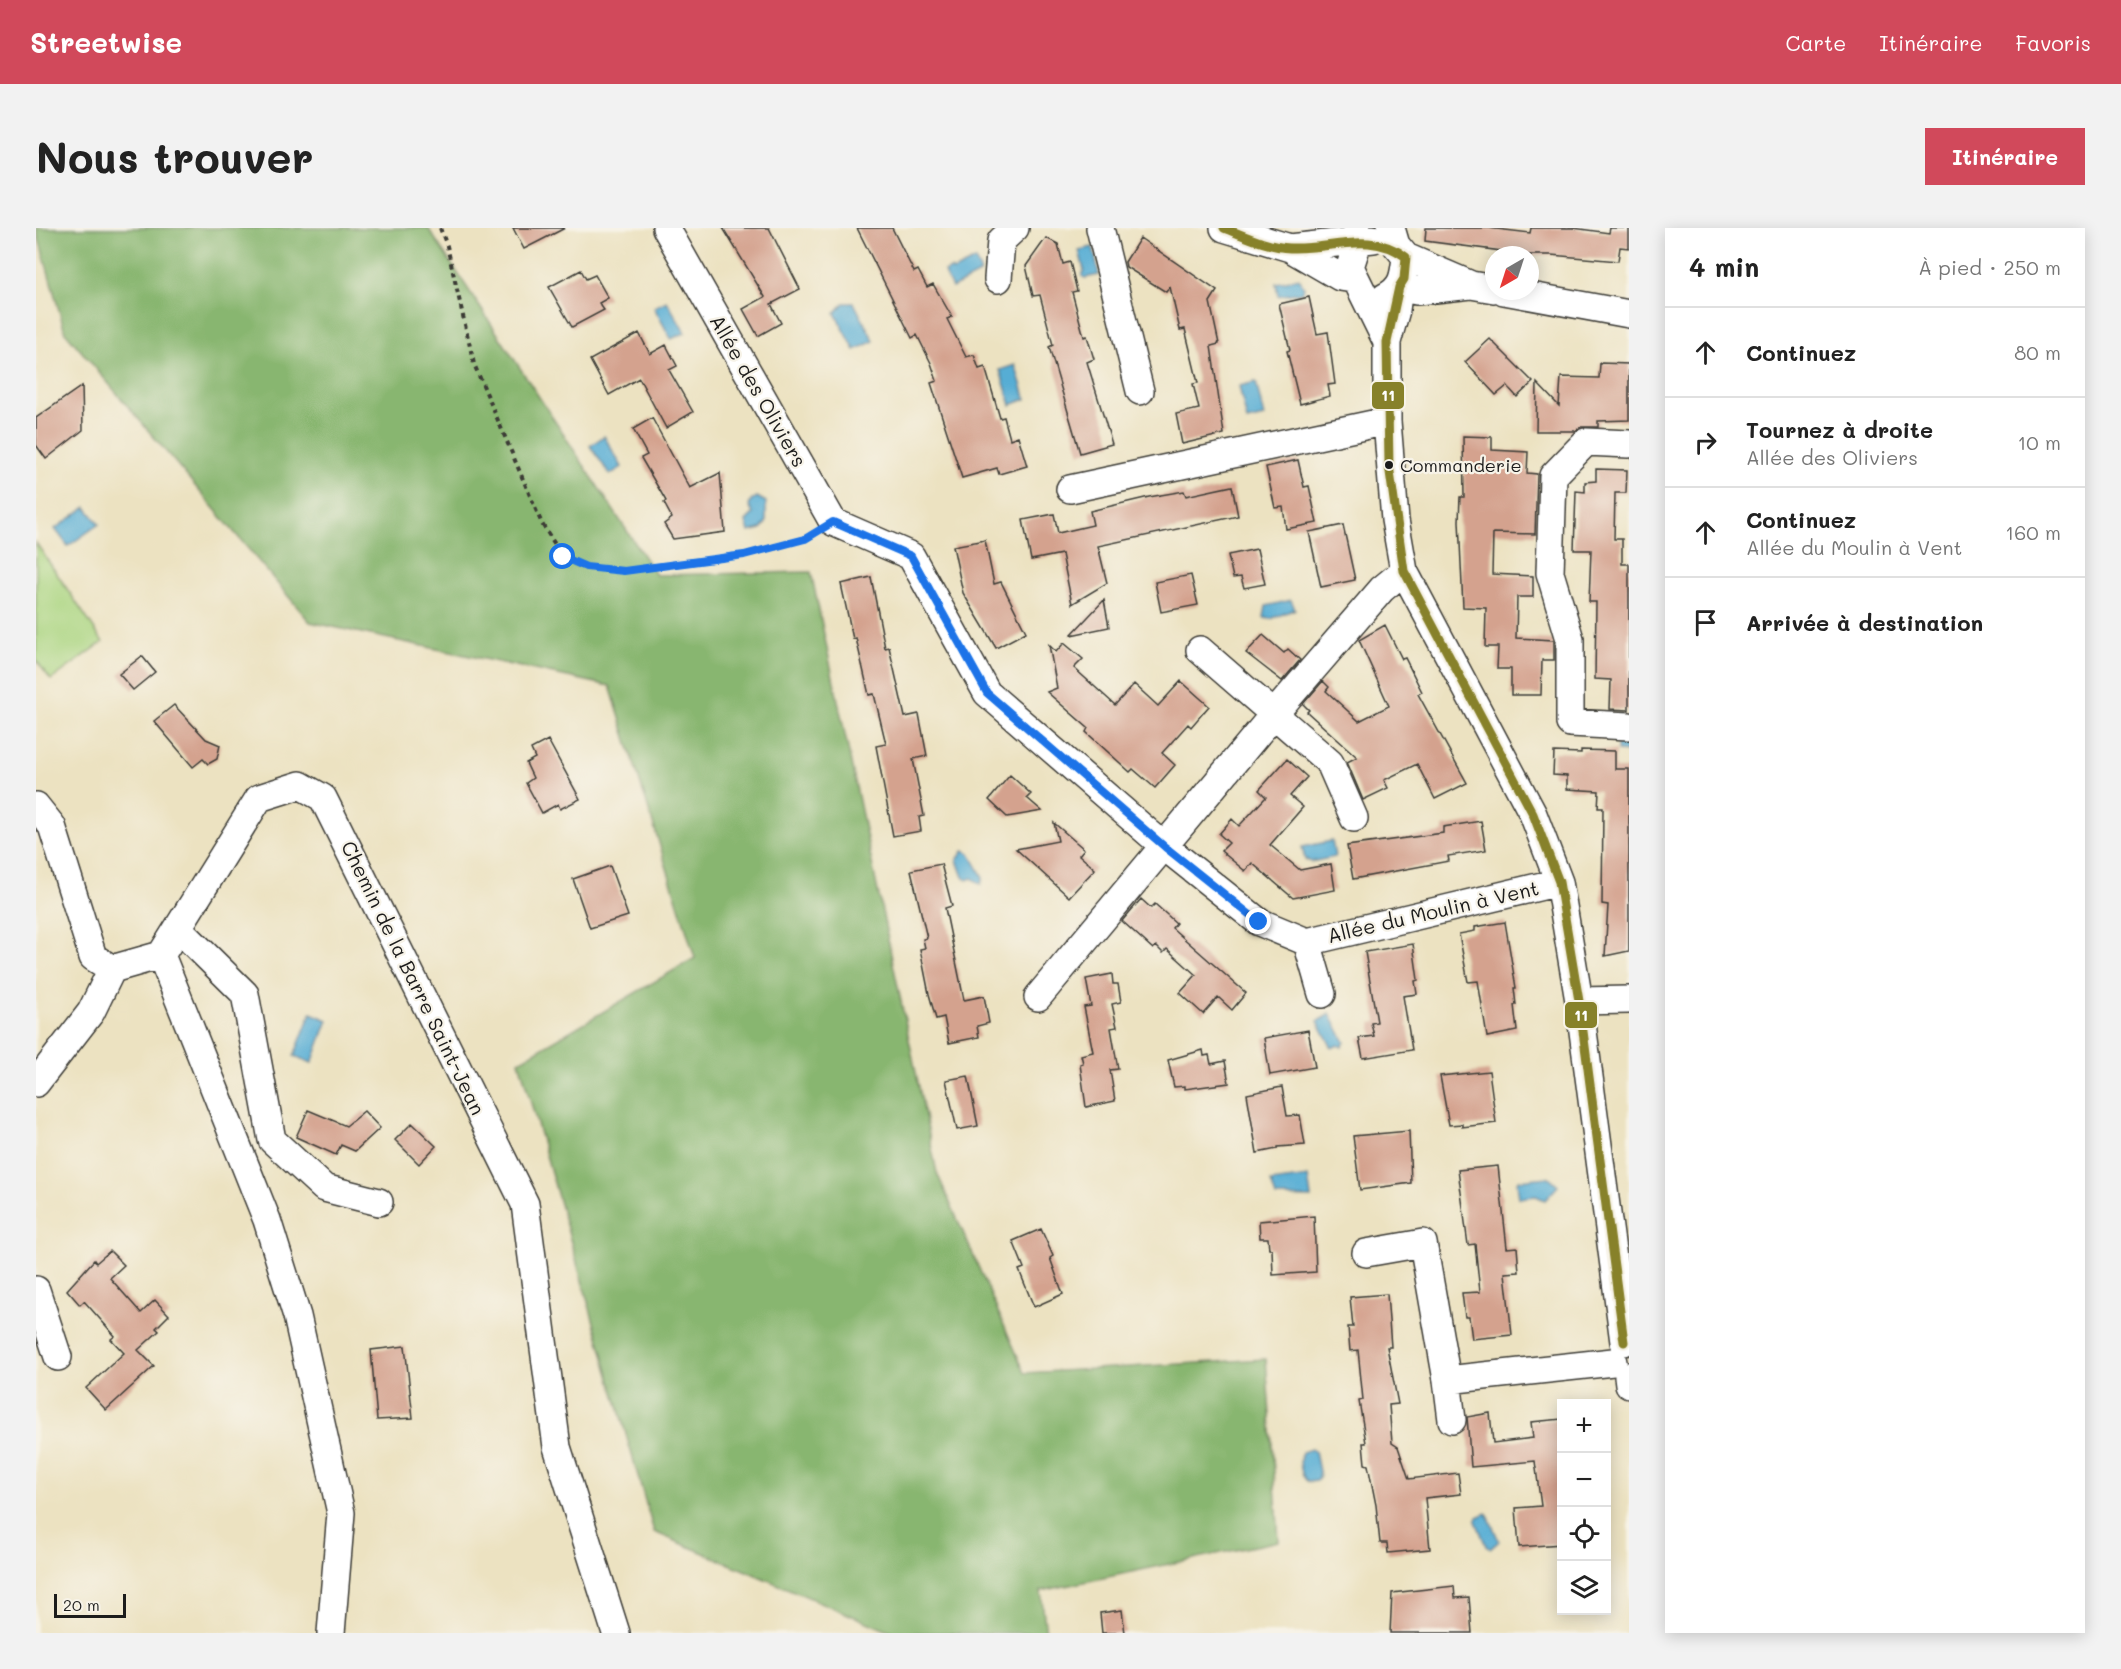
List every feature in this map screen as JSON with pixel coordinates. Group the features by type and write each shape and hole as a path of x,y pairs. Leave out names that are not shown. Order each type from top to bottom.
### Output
{"street":[{"name":"Allée des Oliviers","path":"666,228 833,522"},
{"path":"998,279 1001,241 1015,228"},
{"path":"1100,228 1140,391"},
{"path":"1224,228 1290,248 1340,277 1356,283 1372,296 1386,297 1399,287 1404,279 1398,243"},
{"path":"1290,248 1358,235 1398,243 1482,287"},
{"path":"1358,235 1350,267 1387,342"},
{"path":"1399,287 1417,291 1482,287"},
{"path":"1399,287 1396,310 1387,342 1386,421 1395,520 1404,571 1533,814 1559,882 1579,1001 1625,1364 1447,1380"},
{"path":"1539,297 1629,314"},
{"path":"1070,489 1386,421"},
{"path":"1629,444 1586,442 1553,476 1550,573 1570,639 1570,723 1629,726"},
{"name":"Allée du Moulin à Vent","path":"833,522 911,556 987,693 1165,847 1259,922 1307,942 1559,882"},
{"path":"1038,997 1274,714 1382,589 1404,571"},
{"path":"1200,650 1330,764 1354,818"},
{"name":"Chemin de la Barre Saint-Jean","path":"161,955 260,798 300,785 323,798 525,1204 557,1447 616,1633"},
{"path":"36,806 52,826 93,957 112,969"},
{"path":"178,928 245,994 272,1140 324,1188 379,1202"},
{"name":"Allée du Moulin à Vent","path":"1307,942 1322,994"},
{"path":"36,1083 91,1012 112,969 161,955 267,1220 297,1316 341,1513 331,1633"},
{"path":"1579,1001 1629,1000"},
{"path":"1366,1253 1423,1243 1452,1420"},
{"path":"36,1290 58,1357"}],"path":[{"path":"440,228 447,246 474,364 542,524 563,557 586,567 624,571 744,555 805,539 833,522"}],"green space":[{"path":"36,228 428,228 656,575 811,572 937,1173 1025,1373 1266,1359 1279,1541 1041,1591 1046,1633 893,1633 654,1532 519,1061 695,958 610,686 310,622 65,332"},
{"path":"36,543 103,642 51,680 36,660"}],"water":[{"path":"1093,247 1099,275 1085,278 1082,276 1084,270 1079,250"},
{"path":"975,260 981,273 952,288 944,272 951,269 953,271"},
{"path":"1299,278 1304,287 1302,292 1278,296 1276,283"},
{"path":"667,301 685,333 671,339 654,307"},
{"path":"844,303 854,303 874,341 855,350 835,313"},
{"path":"1015,365 1026,399 1011,405 1000,370"},
{"path":"1256,382 1264,417 1247,421 1239,386"},
{"path":"604,436 622,467 610,475 590,446"},
{"path":"757,497 766,502 766,523 761,529 749,532 746,521 753,514 749,506 751,501"},
{"path":"86,507 99,524 68,546 55,529"},
{"path":"1291,600 1295,609 1271,619 1264,618 1266,606"},
{"path":"1617,737 1629,737 1629,752 1617,751"},
{"path":"1332,841 1335,857 1311,862 1305,859 1302,847"},
{"path":"964,850 970,854 983,877 981,884 972,878 967,880 963,877 957,860"},
{"path":"311,1013 328,1020 312,1063 294,1056"},
{"path":"1330,1014 1345,1042 1342,1047 1338,1045 1332,1048 1318,1021"},
{"path":"1308,1177 1311,1198 1276,1197 1271,1182"},
{"path":"1548,1177 1558,1186 1545,1200 1536,1196 1519,1198 1517,1182 1519,1180"},
{"path":"1311,1449 1315,1452 1320,1476 1317,1481 1308,1482 1302,1472 1300,1459 1302,1452"},
{"path":"1487,1513 1499,1541 1490,1549 1486,1546 1476,1521 1478,1517"}],"building":[{"path":"513,228 565,228 524,249"},
{"path":"723,228 769,228 800,289 771,304 781,323 758,336 743,309 765,297"},
{"path":"857,228 892,228 914,272 918,270 927,287 933,284 952,317 947,319 966,357 974,355 979,369 985,367 1000,418 1004,417 1010,439 1018,436 1027,466 999,474 997,468 962,478 931,383 937,381 931,363 917,335 912,338"},
{"path":"1426,228 1488,228 1530,233 1531,228 1573,228 1609,233 1610,228 1629,228 1629,248 1620,247 1618,261 1539,255 1539,246 1485,246 1485,249 1425,241"},
{"path":"1046,238 1058,244 1063,264 1070,262 1077,291 1072,292 1084,337 1087,336 1094,359 1087,362 1112,444 1080,453 1049,347 1053,345 1040,295 1033,296 1026,266"},
{"path":"1140,238 1217,291 1210,302 1219,344 1211,346 1224,434 1182,444 1176,414 1199,409 1193,384 1198,383 1185,329 1180,330 1170,287 1166,292 1126,267 1125,262"},
{"path":"581,270 586,279 595,275 608,298 599,303 604,310 572,327 549,287"},
{"path":"1309,297 1317,334 1328,332 1335,384 1328,385 1330,396 1300,404 1287,351 1290,350 1279,304"},
{"path":"639,333 650,354 666,345 677,366 669,370 693,412 666,428 639,378 609,395 590,360"},
{"path":"1490,339 1533,382 1517,397 1507,386 1496,395 1465,362"},
{"path":"1600,363 1629,364 1629,420 1598,421 1598,427 1581,427 1575,431 1536,431 1537,383 1559,406 1561,377 1599,378"},
{"path":"82,386 83,430 46,459 36,445 36,418"},
{"path":"652,418 690,488 720,473 725,532 673,539 664,524 672,518 664,503 666,501 641,458 647,455 633,429"},
{"path":"1463,436 1492,437 1492,450 1528,452 1527,473 1537,474 1535,534 1493,533 1492,574 1533,576 1533,597 1517,597 1516,638 1554,640 1554,660 1542,660 1541,695 1511,695 1511,669 1497,669 1498,647 1485,647 1486,608 1463,607 1459,521 1460,497 1464,497"},
{"path":"1298,460 1304,487 1309,486 1317,523 1286,529 1283,507 1275,508 1266,467"},
{"path":"1596,469 1627,470 1626,493 1615,493 1614,539 1622,539 1622,564 1629,564 1629,710 1610,709 1611,680 1595,679 1596,602 1589,602 1591,550 1574,550 1576,491 1585,492 1585,482 1596,481"},
{"path":"1232,486 1238,516 1098,546 1107,583 1072,604 1062,554 1031,560 1023,520 1054,514 1058,533 1093,525 1090,511 1149,497 1184,491 1186,496"},
{"path":"1343,525 1355,580 1321,587 1309,532"},
{"path":"985,540 994,584 1001,582 1026,632 996,648 963,593 953,546"},
{"path":"1257,549 1265,584 1244,588 1241,577 1233,578 1228,555"},
{"path":"1191,575 1198,605 1161,612 1155,582"},
{"path":"871,577 885,648 889,647 905,717 919,714 927,756 913,759 924,816 919,817 921,831 893,836 876,746 886,744 874,694 869,695 856,638 853,639 841,584"},
{"path":"1104,600 1109,627 1071,635"},
{"path":"1385,625 1402,659 1405,658 1422,692 1418,694 1467,783 1435,799 1417,764 1384,780 1388,788 1363,800 1347,762 1357,757 1307,712 1309,710 1303,704 1323,681 1329,687 1326,691 1359,721 1389,706 1359,640"},
{"path":"1263,635 1284,653 1288,649 1300,660 1282,681 1246,653"},
{"path":"1064,643 1083,659 1074,668 1115,705 1134,684 1158,706 1181,681 1209,706 1191,727 1188,724 1162,753 1175,765 1155,788 1133,769 1130,772 1086,732 1088,728 1047,692 1057,688 1049,645 1056,652"},
{"path":"142,656 155,672 133,690 119,674"},
{"path":"174,705 206,739 220,745 217,759 208,764 203,759 193,767 154,721"},
{"path":"548,740 580,799 560,809 558,804 542,813 526,783 533,778 526,763 535,758 531,749"},
{"path":"1581,750 1615,751 1615,769 1629,769 1629,951 1605,956 1608,905 1602,904 1603,808 1598,808 1599,791 1567,789 1567,776 1553,775 1554,752 1581,753"},
{"path":"1287,759 1307,777 1290,796 1303,807 1270,845 1300,870 1331,864 1335,890 1293,898 1252,863 1245,871 1221,851 1229,843 1219,834 1232,819 1239,826 1266,797 1259,790"},
{"path":"1010,775 1031,794 1027,798 1042,811 1007,817 989,800"},
{"path":"1481,821 1486,850 1448,856 1449,861 1353,879 1347,846 1443,833 1443,827"},
{"path":"1054,823 1084,849 1079,855 1095,869 1069,897 1016,849 1058,841"},
{"path":"941,864 952,906 945,908 964,1000 984,996 989,1023 977,1026 979,1037 949,1043 944,1017 936,1019 929,994 920,949 925,948 923,939 927,938 911,870"},
{"path":"610,866 628,916 590,928 573,879"},
{"path":"1141,899 1151,908 1155,904 1176,923 1172,928 1246,993 1232,1010 1218,997 1203,1014 1180,993 1196,975 1167,949 1163,953 1156,946 1153,949 1122,921"},
{"path":"1505,922 1516,988 1514,988 1516,1005 1514,1005 1517,1031 1487,1037 1478,981 1468,982 1459,934 1475,931 1475,927"},
{"path":"1413,944 1418,980 1415,981 1417,994 1403,996 1412,1050 1363,1058 1359,1038 1374,1036 1371,1023 1377,1022 1365,952"},
{"path":"1112,974 1113,984 1118,984 1121,1002 1112,1004 1117,1027 1111,1028 1118,1069 1110,1070 1115,1101 1086,1107 1080,1064 1083,1063 1081,1055 1093,1052 1084,1007 1091,1006 1086,979"},
{"path":"1308,1030 1315,1067 1270,1075 1264,1038"},
{"path":"1203,1050 1204,1056 1209,1055 1211,1064 1225,1061 1229,1083 1185,1089 1185,1086 1174,1087 1168,1060"},
{"path":"1489,1071 1496,1123 1462,1127 1462,1124 1449,1125 1440,1076"},
{"path":"968,1076 978,1126 957,1130 946,1080"},
{"path":"1282,1087 1287,1116 1300,1115 1305,1145 1277,1147 1277,1149 1257,1153 1247,1094"},
{"path":"308,1110 346,1126 364,1111 380,1128 355,1151 341,1145 336,1155 296,1137"},
{"path":"412,1123 436,1146 419,1164 395,1140"},
{"path":"1409,1131 1411,1183 1360,1190 1353,1136"},
{"path":"1498,1166 1507,1248 1517,1247 1519,1272 1505,1273 1512,1335 1472,1339 1469,1317 1465,1317 1462,1293 1480,1292 1475,1244 1468,1245 1458,1170"},
{"path":"1314,1216 1316,1272 1273,1275 1272,1249 1269,1249 1268,1238 1260,1238 1259,1221"},
{"path":"1041,1229 1053,1256 1050,1258 1063,1294 1034,1307 1019,1270 1024,1268 1013,1241"},
{"path":"110,1251 124,1265 110,1278 141,1313 155,1300 169,1315 156,1328 159,1331 138,1350 154,1366 106,1410 86,1388 124,1353 111,1339 115,1336 84,1301 80,1305 67,1290 94,1260 96,1263"},
{"path":"1387,1294 1391,1347 1387,1347 1398,1404 1389,1405 1392,1443 1398,1447 1409,1479 1458,1473 1461,1494 1425,1498 1430,1549 1388,1553 1387,1543 1380,1543 1376,1505 1368,1465 1365,1464 1363,1443 1366,1443 1359,1401 1363,1400 1358,1350 1350,1351 1348,1327 1353,1327 1350,1297"},
{"path":"405,1346 413,1418 377,1420 371,1350"},
{"path":"1490,1413 1493,1443 1533,1438 1531,1422 1557,1419 1557,1544 1519,1547 1516,1508 1541,1506 1535,1461 1471,1467 1467,1417"},
{"path":"1454,1586 1455,1598 1469,1597 1472,1633 1390,1633 1392,1593"},
{"path":"1122,1610 1125,1633 1102,1633 1100,1613"}],"transit line":[{"name":"11","path":"1224,228 1273,246 1305,248 1350,243 1378,244 1406,257 1404,279 1399,287 1387,342 1389,465 1404,571 1533,814 1559,882 1579,1001 1624,1342"}],"place":[{"name":"Commanderie","path":"1389,465"}],"route":[{"path":"563,557 586,567 624,571 744,555 805,539 833,522 911,556 987,693 1165,847 1259,922"}]}
